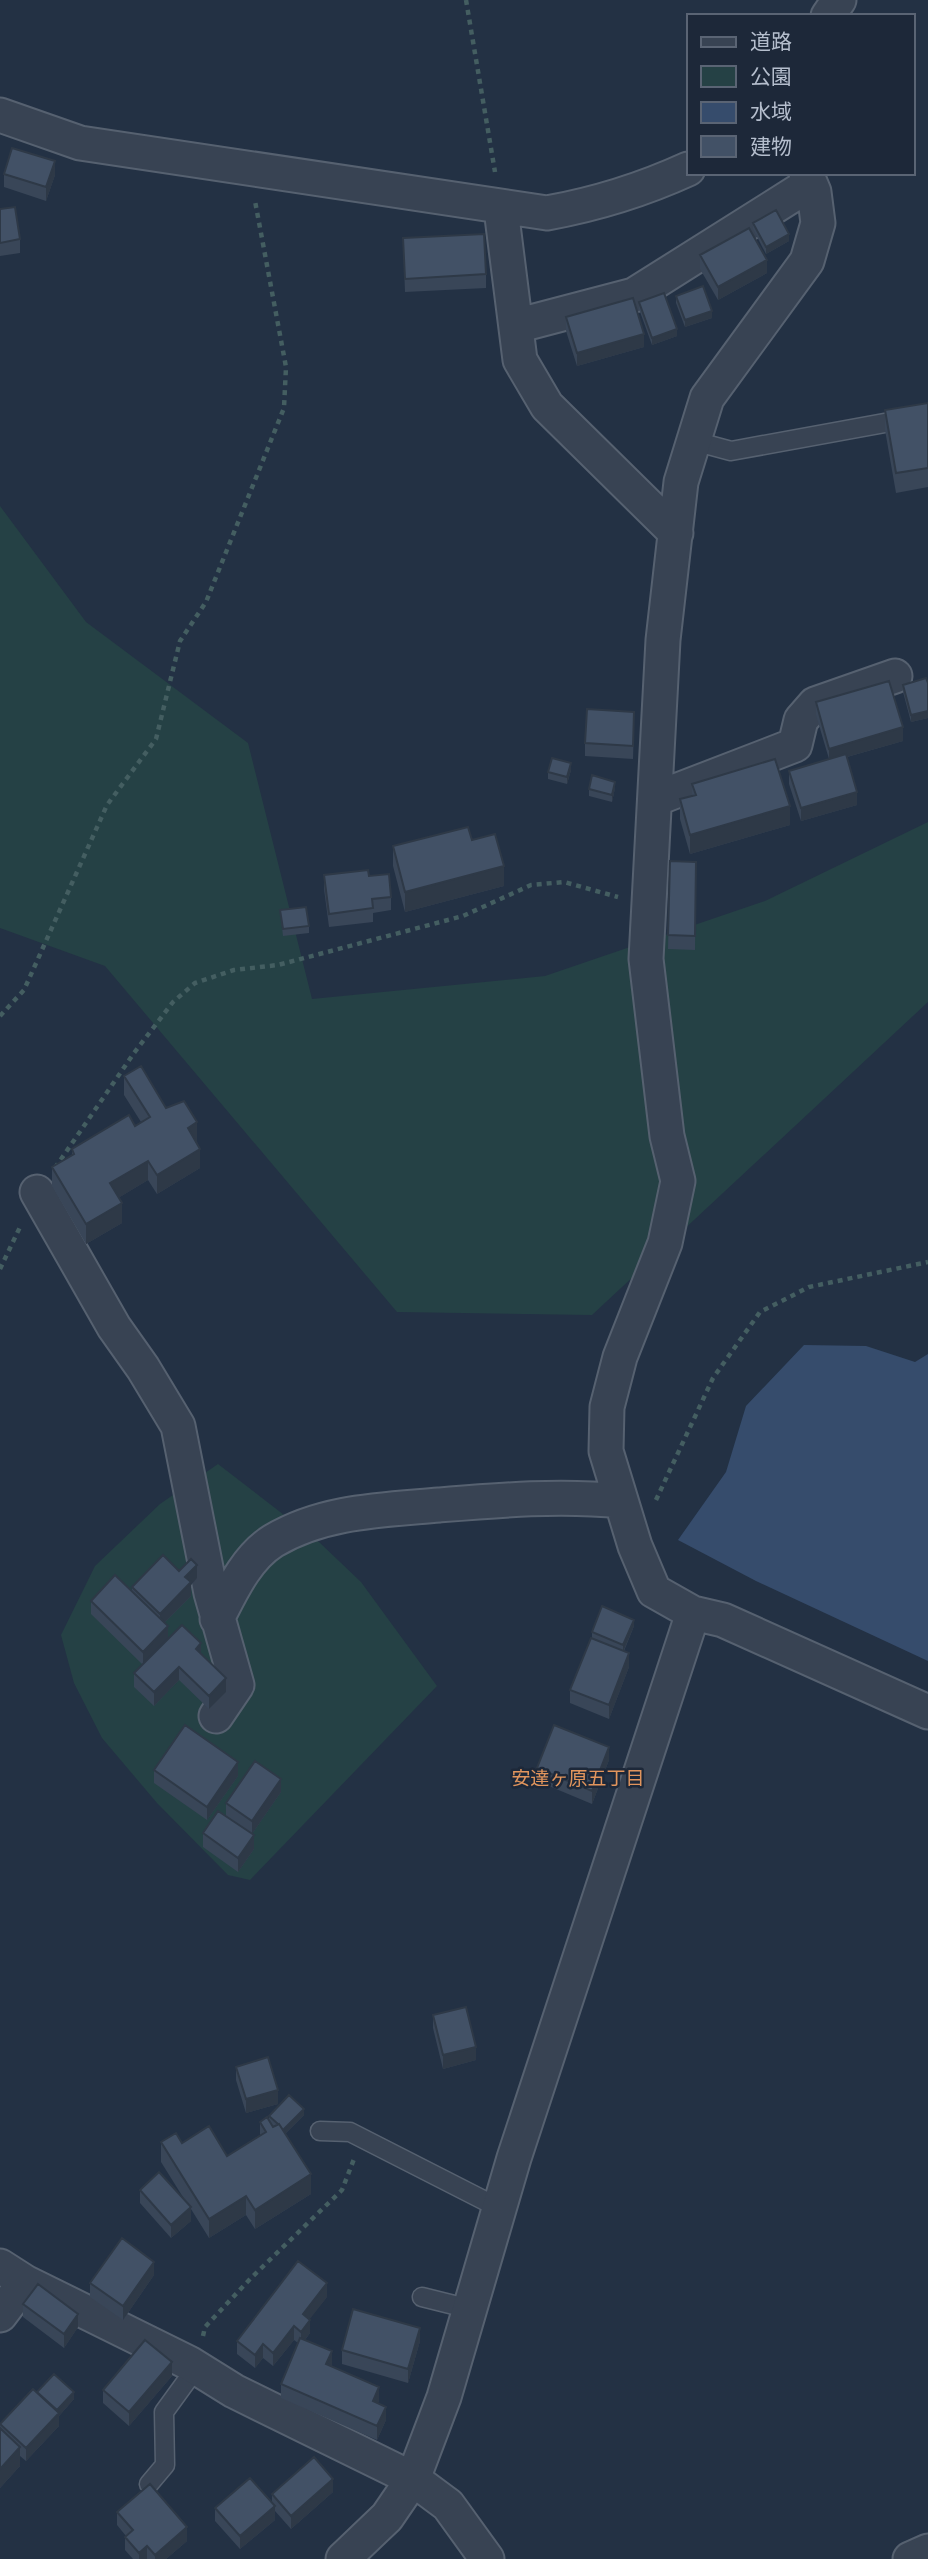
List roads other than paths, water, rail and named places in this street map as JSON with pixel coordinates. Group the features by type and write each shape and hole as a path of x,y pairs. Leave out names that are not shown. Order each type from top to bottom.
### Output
{"street":[{"path":"0,115 80,143 547,214 592,205 643,190 687,169"},
{"path":"516,326 634,295 808,178 818,223 807,261 707,398 681,482 663,640 646,959 667,1136 678,1181 665,1243 620,1357 607,1407 606,1451 635,1546 654,1591 693,1613 723,1620 928,1712"},
{"path":"501,209 520,360 547,406 676,533"},
{"path":"655,800 794,745 801,720 815,704 895,676"},
{"path":"37,1192 114,1327 178,1426 217,1619 237,1685 216,1716"},
{"path":"217,1619 238,1578 271,1542 319,1520 348,1513 514,1499 575,1496 621,1501"},
{"path":"343,2559 387,2517 413,2479 444,2397 499,2208 693,1613"},
{"path":"0,2315 13,2274 196,2368 234,2391 413,2479 448,2505 487,2559"},
{"path":"910,2559 928,2551"}],"lane":[{"path":"694,441 731,451 928,415"},
{"path":"320,2131 350,2132 499,2208"},
{"path":"422,2297 470,2309"},
{"path":"149,2484 164,2465 164,2412 196,2368"}],"water":[{"path":"804,1345 866,1346 915,1362 928,1354 928,1661 756,1581 678,1540 726,1472 746,1406"}],"district":[{"name":"安達ヶ原五丁目","path":"578,1778"}]}
